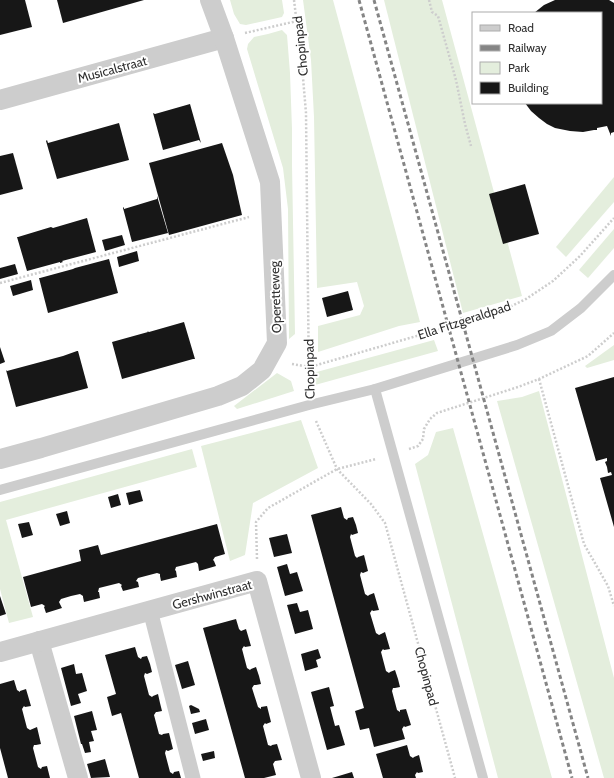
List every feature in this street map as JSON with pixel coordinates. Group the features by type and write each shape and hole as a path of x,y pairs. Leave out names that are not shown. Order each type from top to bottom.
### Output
{"street":[{"name":"Operetteweg","path":"0,459 218,396 242,386 262,370 277,343 270,182 224,38 210,0"},
{"name":"Musicalstraat","path":"0,100 224,38"},
{"name":"Gershwinstraat","path":"0,652 257,581 311,778"},
{"path":"150,610 193,778"},
{"path":"39,641 78,778"}],"lane":[{"path":"0,490 310,405 375,389 518,345 551,331 581,308 613,277"},
{"path":"375,389 483,778"}],"path":[{"name":"Chopinpad","path":"294,0 306,113 310,405 337,469 371,504 385,523 455,778"},
{"path":"429,0 432,12 438,16 456,80 471,146"},
{"path":"224,38 297,21"},
{"path":"0,283 271,211"},
{"name":"Ella Fitzgeraldpad","path":"310,367 499,312 526,299 559,276 580,256 614,218"},
{"path":"257,581 256,522 268,508 337,469 418,446 423,439 424,429 430,419 437,413 539,379 588,356 614,333"},
{"path":"539,379 584,544 608,586 614,606"}],"green space":[{"path":"230,0 282,0 284,13 282,17 246,25 240,24 234,14"},
{"path":"303,0 333,0 420,322 399,326 318,352 318,326 360,315 364,306 357,282 317,288 314,117 311,60"},
{"path":"384,0 442,0 522,296 463,313"},
{"path":"282,30 287,35 292,129 295,334 289,339 288,209 283,168 247,49 248,44 254,37"},
{"path":"614,177 614,202 566,257 556,247"},
{"path":"614,229 614,248 588,278 579,270"},
{"path":"434,340 438,351 315,385 313,373"},
{"path":"614,345 614,360 587,368 585,366"},
{"path":"277,373 291,381 294,391 237,409 234,406"},
{"path":"539,391 614,678 614,778 604,778 497,401 522,397"},
{"path":"301,420 318,468 253,503 245,555 230,561 201,446"},
{"path":"453,428 552,778 498,778 415,464 428,455 436,432"},
{"path":"192,449 197,467 6,520 33,617 9,623 0,589 0,502"}],"building":[{"path":"0,0 25,0 32,27 0,35"},
{"path":"57,0 144,0 63,23"},
{"path":"555,0 609,0 614,3 614,132 611,133 611,136 607,126 597,128 597,130 583,132 555,128 539,118 526,104 602,104 602,12 535,12 544,5"},
{"path":"190,104 201,143 199,140 163,150 153,113 155,114"},
{"path":"119,123 129,160 57,179 46,141 47,140 48,143"},
{"path":"222,143 233,175 242,215 169,235 149,163"},
{"path":"13,153 23,189 0,195 0,156"},
{"path":"525,184 539,234 503,244 489,194"},
{"path":"157,196 168,233 132,242 123,208 124,207 124,209 157,199"},
{"path":"87,218 96,252 27,271 17,237"},
{"path":"122,235 125,245 105,251 102,240"},
{"path":"137,251 139,261 119,267 117,257"},
{"path":"109,259 118,293 48,313 39,278"},
{"path":"15,264 18,274 0,279 0,268"},
{"path":"31,280 33,290 13,296 10,286"},
{"path":"348,291 353,310 327,317 322,298"},
{"path":"184,322 195,359 122,379 112,342 148,332 147,331 149,332"},
{"path":"0,347 5,362 0,364"},
{"path":"77,351 88,388 16,407 6,370 7,371"},
{"path":"614,377 614,527 600,478 612,475 611,472 608,473 605,462 607,461 607,458 596,461 575,388"},
{"path":"140,490 143,501 129,505 126,493"},
{"path":"118,494 121,505 111,508 108,497"},
{"path":"341,507 344,518 347,520 348,518 353,517 356,525 358,533 351,534 350,537 355,556 357,558 364,555 368,571 363,573 361,572 360,575 365,594 368,596 374,593 379,610 372,610 370,613 376,633 379,635 385,632 390,649 383,649 381,652 386,671 389,673 395,670 398,679 400,687 393,688 392,691 397,710 400,712 400,710 406,709 411,725 404,726 402,729 405,739 374,747 369,728 360,730 355,711 364,708 311,515"},
{"path":"67,511 70,523 60,526 56,514"},
{"path":"29,522 33,535 22,538 18,524"},
{"path":"217,524 225,554 215,557 213,560 216,566 199,571 198,564 196,562 176,567 175,570 177,577 161,581 160,574 157,573 138,578 136,581 138,582 139,587 123,591 122,585 119,583 99,588 98,592 100,598 84,602 83,596 80,594 71,596 61,599 59,602 62,608 46,613 45,606 42,604 31,607 23,577 81,561 79,550 98,545 101,555"},
{"path":"287,534 292,553 274,557 269,538"},
{"path":"287,564 290,574 297,572 303,591 285,596 277,567"},
{"path":"0,596 6,614 0,616"},
{"path":"297,603 300,612 308,610 313,629 295,634 287,605"},
{"path":"236,619 241,631 246,629 251,646 244,646 242,649 247,668 250,670 256,667 261,684 254,685 252,688 258,707 261,709 261,707 267,706 271,722 265,723 263,726 268,745 271,746 277,744 282,760 275,761 273,764 276,775 264,778 245,778 203,628"},
{"path":"135,647 138,657 141,659 142,657 147,656 150,664 152,672 147,674 145,673 144,676 149,695 152,697 158,694 162,711 156,712 154,715 159,734 162,735 169,733 173,749 168,751 166,750 165,753 170,772 173,774 174,772 179,771 181,778 139,778 121,713 112,716 107,697 116,694 105,655"},
{"path":"318,649 321,658 316,660 318,667 305,671 301,654"},
{"path":"188,661 195,685 182,689 175,665"},
{"path":"74,664 76,674 82,673 87,691 78,694 81,703 71,706 61,668"},
{"path":"14,680 17,690 20,692 26,689 31,706 24,706 22,709 27,728 30,730 37,727 41,744 34,745 33,748 38,767 41,769 42,767 47,766 50,778 8,778 0,748 0,684"},
{"path":"329,687 334,706 330,707 335,726 339,725 345,745 327,750 311,692"},
{"path":"191,705 199,709 200,712 191,714 189,706"},
{"path":"92,711 97,730 91,731 94,741 89,742 91,752 85,753 81,744 74,716"},
{"path":"206,719 209,730 195,734 192,723"},
{"path":"407,745 410,756 413,758 419,755 423,772 417,772 415,775 416,778 383,778 376,754"},
{"path":"214,751 215,758 203,761 201,754"},
{"path":"105,759 110,777 91,778 87,764"},
{"path":"352,772 354,778 332,778"}],"railway":[{"path":"359,0 572,778"},
{"path":"374,0 588,778"}]}
